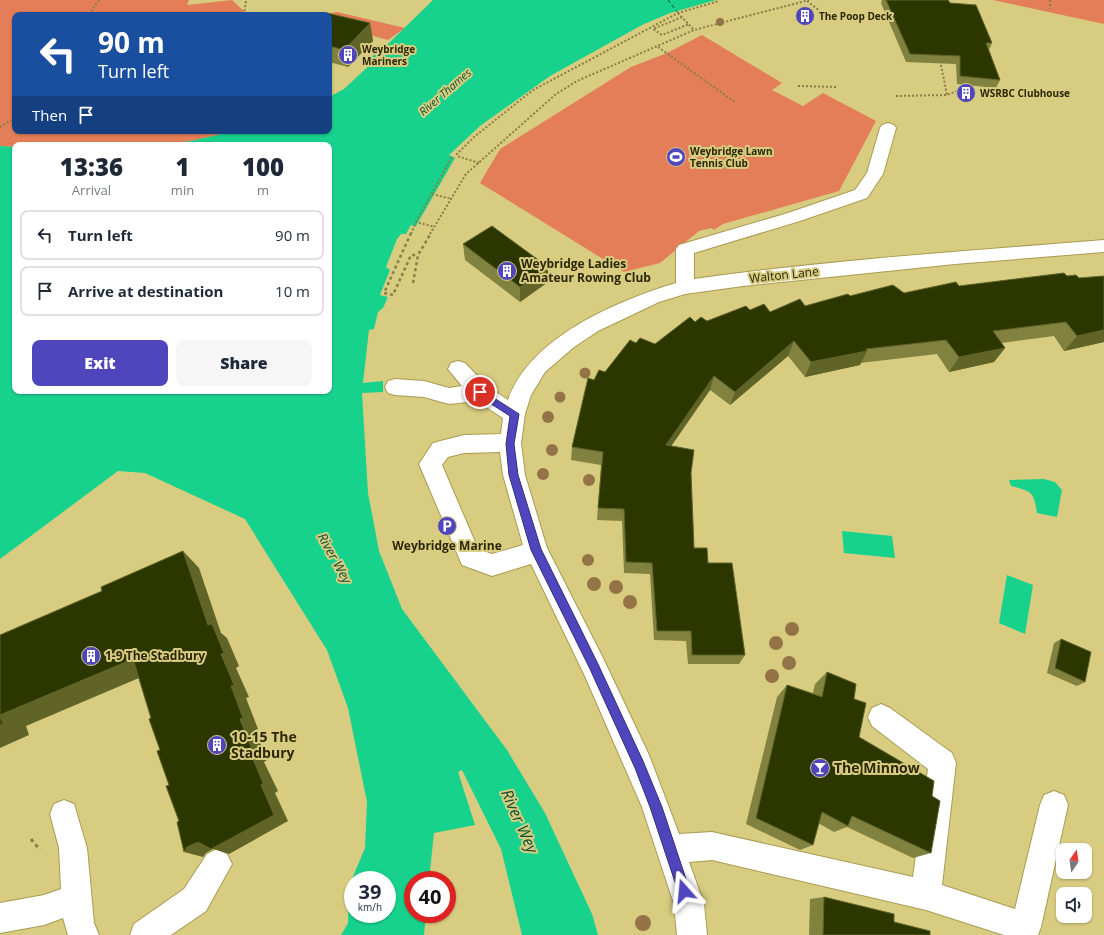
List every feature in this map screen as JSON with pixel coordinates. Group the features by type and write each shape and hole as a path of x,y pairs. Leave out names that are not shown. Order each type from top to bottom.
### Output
{"street":[{"path":"685,287 685,249 794,217 861,194 875,174 888,128"},
{"name":"Walton Lane","path":"692,935 689,904 671,849 639,765 593,666 536,550 514,475 510,444 514,414 521,393 538,366 567,342 592,326 623,310 652,297 685,287 743,279 941,259 1104,246"},
{"path":"458,369 480,392 514,414"},
{"path":"395,386 424,389 449,396 480,392"},
{"path":"510,444 464,444 440,449 430,464 470,557 492,565 516,559 536,550"},
{"path":"881,717 942,763 926,895"},
{"path":"671,849 712,846 926,895 1026,927 1054,805"},
{"path":"64,814 73,848 79,925 84,935"},
{"path":"144,935 195,900 217,864"},
{"path":"0,918 44,910 77,898"}],"path":[{"path":"91,12 99,0"},
{"path":"244,12 246,0"},
{"path":"413,283 418,255 466,174 556,94 577,81 694,30 808,0 825,15"},
{"path":"1050,0 1050,9"},
{"path":"479,163 457,156 457,154 474,137 533,90 678,13 719,1"},
{"path":"678,13 694,30"},
{"path":"682,17 653,29 662,35 689,24"},
{"path":"657,47 736,103"},
{"path":"941,65 948,95"},
{"path":"798,86 837,87"},
{"path":"896,96 948,95 957,91"},
{"path":"0,127 12,120"},
{"path":"418,255 411,255 393,294 384,293 416,222 452,157"},
{"path":"432,194 452,199"},
{"path":"416,222 435,227"}],"shaded area":[{"path":"0,0 189,0 187,5 232,0 245,12 12,12 12,134 222,134 183,142 12,142 12,147 0,146"},
{"path":"993,0 1104,0 1104,24"},
{"path":"337,12 405,28 388,40 332,25 332,13"},
{"name":"Weybridge Lawn Tennis Club","path":"702,35 782,83 772,90 803,106 823,93 876,121 839,191 723,224 714,230 711,228 699,231 660,263 624,272 480,183 500,149 631,67 667,53"}],"water":[{"path":"433,0 716,0 670,13 642,25 550,76 480,126 449,155 455,158 416,226 411,225 406,234 401,234 397,239 386,267 390,270 380,295 388,297 383,308 378,312 374,329 369,330 363,383 383,381 383,392 362,393 368,493 379,551 402,609 507,750 545,813 592,914 598,935 522,935 501,849 462,770 458,772 475,825 434,833 430,871 404,871 404,923 425,923 424,935 341,935 348,923 396,923 396,871 355,871 365,848 367,802 348,708 327,650 245,519 145,473 118,471 0,559 0,146 12,147 12,394 332,394 332,142 183,142 222,134 332,134 332,95 344,89 374,61 370,59 376,52 381,53 386,46"},
{"path":"1044,479 1055,482 1062,490 1057,517 1037,513 1035,501 1031,494 1024,489 1011,486 1009,480"},
{"path":"842,531 892,536 895,558 844,553"},
{"path":"1007,575 1033,585 1025,634 999,623"}],"building":[{"path":"886,0 948,0 950,3 976,5 992,43 986,43 1000,80 960,76 960,56 910,54"},
{"path":"332,14 370,23 344,50 332,47"},
{"path":"492,226 548,267 520,287 463,244"},
{"path":"1064,273 1067,276 1076,275 1079,278 1104,276 1104,330 1077,336 1066,322 993,331 1005,348 959,357 946,340 866,349 867,351 811,362 794,341 735,392 714,376 666,445 694,450 691,473 694,548 707,548 708,563 732,563 745,655 692,655 691,631 657,631 652,563 626,562 624,509 598,508 603,452 572,447 588,378 594,380 599,370 605,372 630,340 636,343 640,338 655,344 690,317 695,322 701,317 707,321 746,306 750,310 764,304 770,312 800,299 805,306 848,294 850,296 893,285 904,293 956,282 959,286"},
{"path":"183,551 208,625 212,624 224,653 221,654 234,685 231,686 243,718 240,719 252,750 250,752 263,783 261,785 274,815 211,849 198,842 187,847 184,852 177,822 179,821 166,786 169,785 157,751 160,750 149,719 151,718 133,659 0,715 0,635 102,591 101,587"},
{"path":"1061,639 1091,652 1085,682 1055,668"},
{"name":"The Minnow","path":"827,672 856,684 854,699 866,703 859,737 934,781 932,796 940,801 931,853 852,816 848,826 822,812 813,845 756,818 787,685 822,697"},
{"path":"0,716 3,724 0,725"},
{"path":"824,897 894,914 894,922 930,931 930,935 823,935"}],"ferry route":[{"path":"668,0 678,13"}],"place":[{"name":"The Poop Deck","path":"805,16"},
{"name":"Weybridge Mariners","path":"348,55"},
{"name":"WSRBC Clubhouse","path":"966,93"},
{"name":"Weybridge Lawn Tennis Club","path":"676,157"},
{"name":"Weybridge Ladies Amateur Rowing Club","path":"507,271"},
{"name":"Weybridge Marine","path":"447,526"},
{"name":"1-9 The Stadbury","path":"91,656"},
{"name":"10-15 The Stadbury","path":"217,745"},
{"name":"The Minnow","path":"820,768"}],"route":[{"path":"480,392 514,414 510,444 514,475 536,550 593,666 639,765 671,849 684,891"}],"water label":[{"name":"River Thames","path":"445,92"},
{"name":"River Wey","path":"335,558"},
{"name":"River Wey","path":"520,821"}]}
